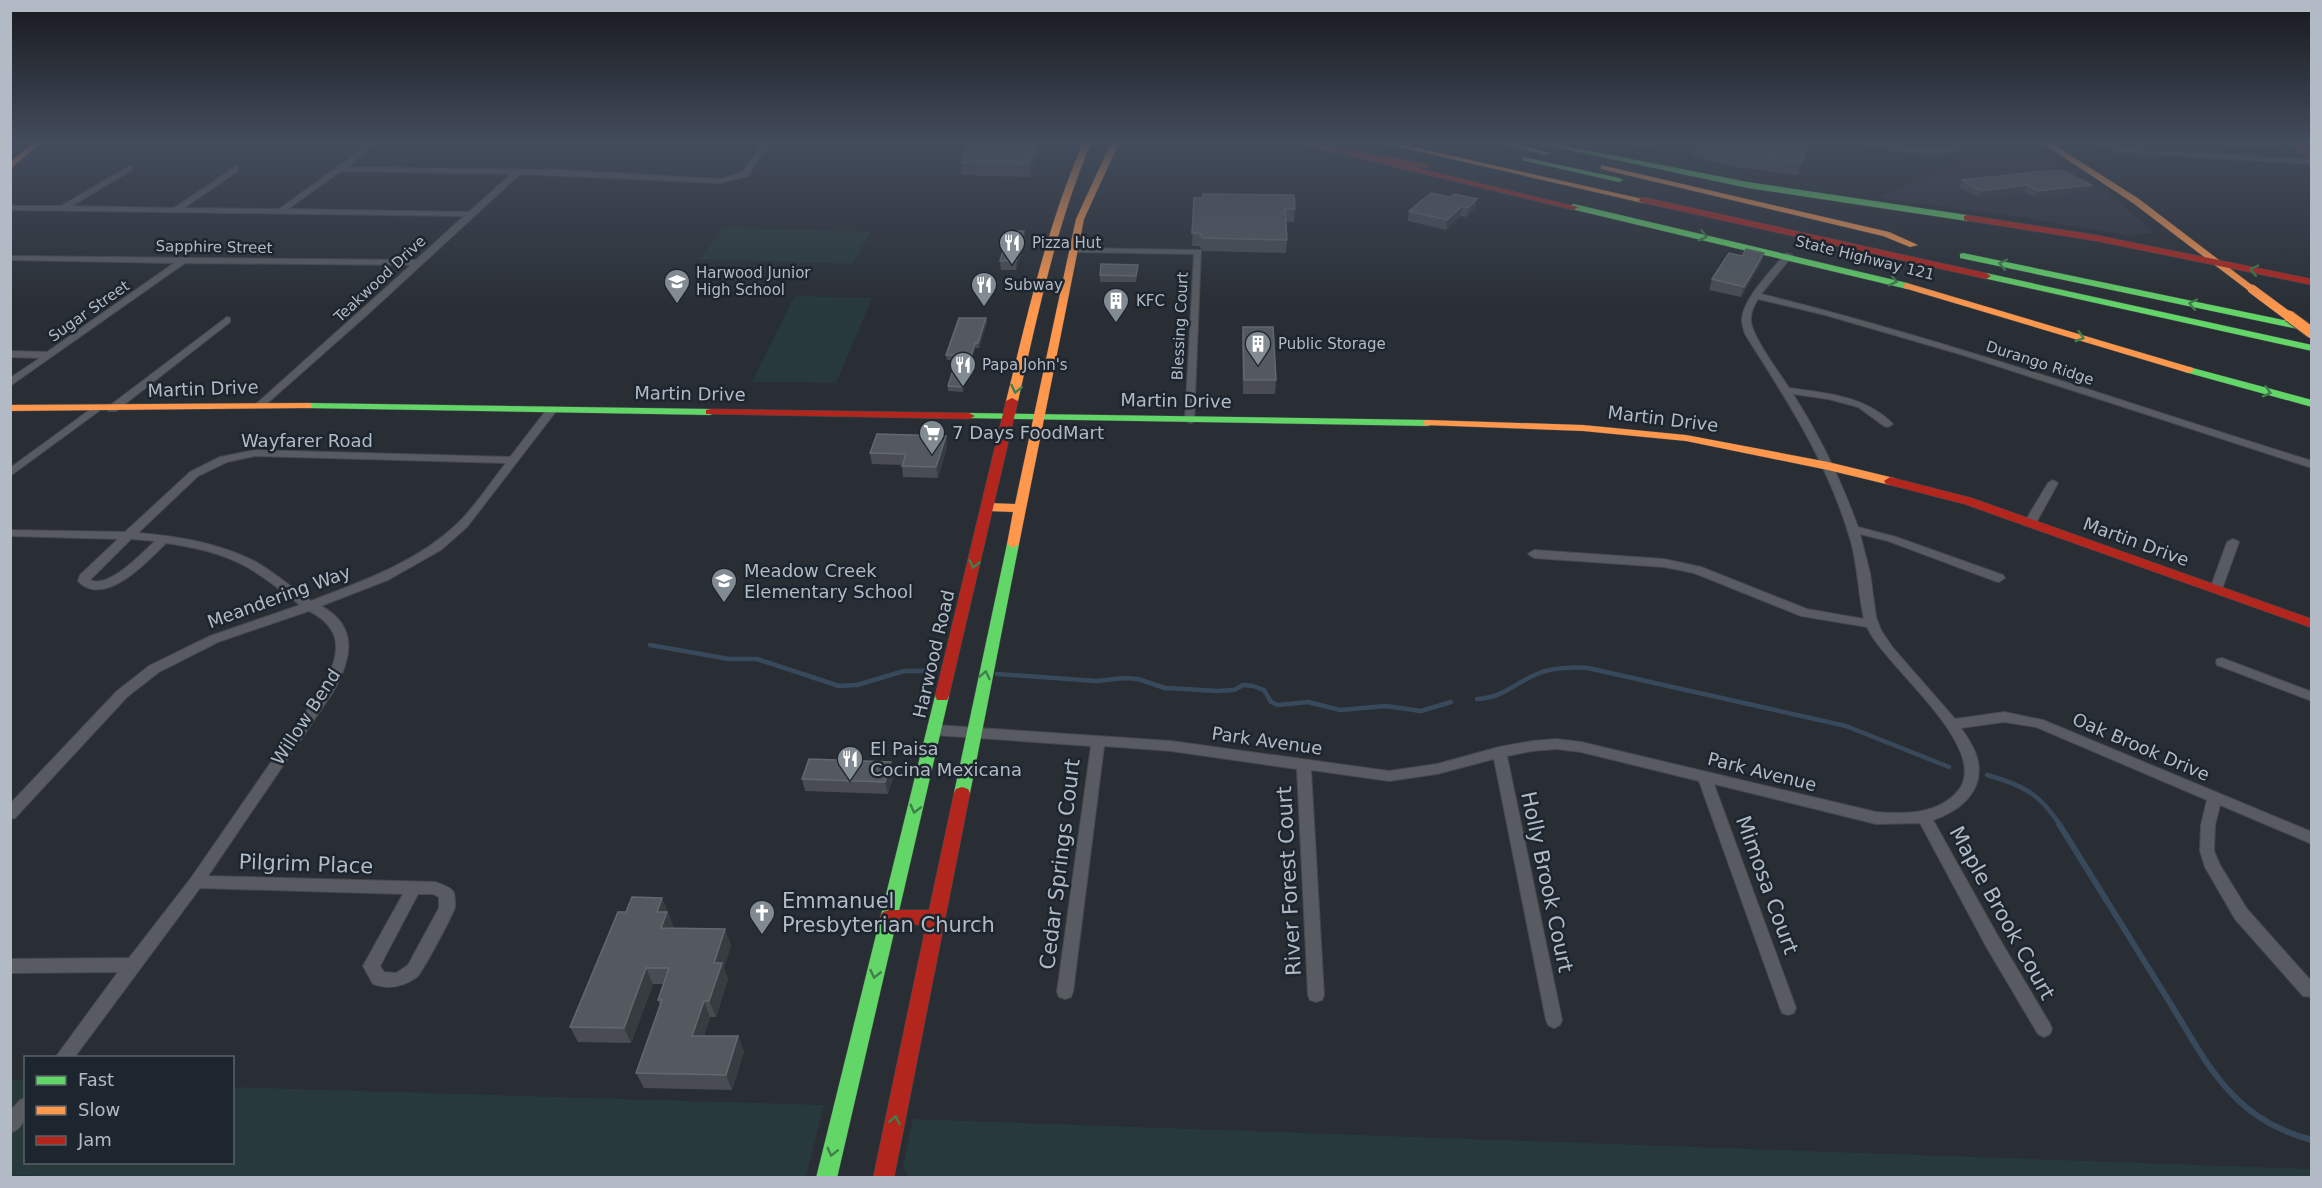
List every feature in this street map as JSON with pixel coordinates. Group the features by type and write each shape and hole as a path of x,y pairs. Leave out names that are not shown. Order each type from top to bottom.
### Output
{"main road":[{"name":"Harwood Road","path":"826,1178 1049,250 1064,198"},
{"path":"883,1178 1073,250 1080,219 1089,198"},
{"name":"State Highway 121","path":"1542,198 1789,255 1936,293 2163,363 2312,404"},
{"path":"1604,198 1812,240 1837,242"},
{"path":"1641,198 2312,348"},
{"path":"1728,198 1886,234 1918,246"},
{"path":"1840,198 2029,226 2312,282"},
{"path":"2132,198 2312,331"},
{"path":"1049,250 1073,250"},
{"path":"1948,252 2312,331"},
{"path":"1033,318 1058,322"},
{"name":"Martin Drive","path":"10,408 112,410 260,405 1434,423 1583,428 1686,438 1828,466 1943,494 2312,624"},
{"path":"988,507 1019,508"},
{"path":"889,917 938,918"}],"street":[{"path":"63,209 80,198"},
{"path":"176,210 193,198"},
{"path":"281,211 298,198"},
{"name":"Teakwood Drive","path":"260,405 487,198"},
{"path":"10,208 470,214"},
{"name":"Blessing Court","path":"1073,250 1198,252 1190,420"},
{"name":"Park Avenue","path":"935,730 1171,746 1374,775 1401,776 1536,745 1570,745 1868,816 1893,819 1924,817 1953,805 1963,796 1972,776 1970,753 1952,724 1883,644 1872,624 1862,566 1852,529 1828,466 1750,334 1746,322 1747,315 1757,296 1789,255"},
{"name":"Sapphire Street","path":"10,258 417,263"},
{"name":"Sugar Street","path":"10,383 183,260"},
{"name":"Durango Ridge","path":"1757,296 1823,311 1917,339 2312,465"},
{"path":"112,410 227,320"},
{"path":"10,354 50,355"},
{"path":"1784,390 1829,396 1854,403 1868,409 1888,424"},
{"path":"10,473 95,409"},
{"name":"Meandering Way","path":"10,814 122,694 154,669 214,639 310,606 384,577 436,548 463,525 552,410"},
{"name":"Wayfarer Road","path":"164,539 120,578 98,586 85,584 86,575 194,474 215,462 241,455 514,460"},
{"path":"2030,523 2053,483"},
{"path":"1852,529 1892,539 1999,578"},
{"name":"Willow Bend","path":"10,533 164,539 211,549 240,559 265,573 330,618 340,629 344,648 336,675 196,882 65,1056"},
{"path":"2216,590 2233,542"},
{"path":"1534,554 1664,563 1697,570 1805,613 1872,624"},
{"path":"2222,662 2312,697"},
{"name":"Oak Brook Drive","path":"1952,724 2004,717 2038,723 2312,838"},
{"name":"Cedar Springs Court","path":"1065,992 1098,741"},
{"name":"Holly Brook Court","path":"1499,752 1554,1020"},
{"name":"River Forest Court","path":"1304,765 1316,995"},
{"name":"Mimosa Court","path":"1704,776 1788,1008"},
{"path":"2215,798 2208,825 2207,851 2213,867 2241,914 2309,991"},
{"name":"Maple Brook Court","path":"1924,817 1993,943 2044,1029"},
{"name":"Pilgrim Place","path":"196,882 435,888 447,894 447,908 414,970 398,980 380,979 371,966 414,888"},
{"path":"10,966 135,965"},
{"path":"10,1125 24,1108"}],"shaded area":[{"path":"1881,198 2114,198 2151,229 2152,233 2130,236 2013,216"},
{"path":"723,228 870,232 853,264 700,259"},
{"path":"795,296 872,298 836,383 752,382"},
{"path":"10,1080 24,1080 24,1164 234,1164 234,1087 824,1105 806,1177 88,1177 11,1175"},
{"path":"913,1119 2311,1169 2312,1177 909,1176 903,1167"}],"building":[{"path":"1194,198 1294,198 1295,209 1285,209 1287,240 1203,238 1199,233 1192,233"},
{"path":"1424,198 1477,199 1468,208 1462,206 1447,220 1409,211"},
{"path":"1009,231 1024,231 1016,261 1000,261"},
{"path":"1746,249 1764,253 1744,287 1712,279 1729,253 1742,256"},
{"path":"1101,264 1138,265 1136,276 1100,275"},
{"path":"959,318 986,318 978,343 975,343 962,387 948,386 958,355 946,355"},
{"name":"Public Storage","path":"1243,327 1273,327 1276,380 1244,380"},
{"path":"877,434 946,436 936,467 902,466 906,454 870,453"},
{"path":"809,759 891,762 885,782 802,779"},
{"name":"Emmanuel Presbyterian Church","path":"632,897 662,898 657,912 667,912 661,928 725,929 714,963 722,963 709,1001 704,1001 692,1036 738,1036 726,1075 636,1073 662,1000 658,1000 669,968 646,968 624,1028 570,1027 618,912 626,912"}],"waterway":[{"path":"650,645 729,659 757,659 839,686 857,685 904,671 936,671"},
{"path":"1477,699 1495,696 1549,670 1588,668 1846,726 1949,767"},
{"path":"997,674 1096,681 1125,678 1138,679 1165,688 1218,691 1234,690 1243,685 1253,686 1264,690 1271,702 1278,705 1308,702 1340,710 1386,706 1421,711 1451,702"},
{"path":"1987,775 2029,792 2045,805 2060,825"},
{"path":"2059,824 2215,1074 2242,1104 2260,1117 2290,1133 2312,1140"}],"traffic: fast":[{"path":"1837,198 1967,218"},
{"path":"1574,207 1907,286"},
{"path":"1963,256 2312,329"},
{"path":"1986,276 2312,348"},
{"path":"2189,370 2312,404"},
{"path":"308,406 710,412"},
{"path":"969,416 1428,423"},
{"path":"962,793 1013,544"},
{"path":"826,1178 942,696"}],"traffic: slow":[{"path":"1012,401 1035,302 1065,198"},
{"path":"1013,544 1080,219 1089,198"},
{"path":"1636,198 1643,200"},
{"path":"1736,198 1886,234 1913,245"},
{"path":"2132,198 2252,289"},
{"path":"1907,286 2189,370"},
{"path":"2252,289 2312,333"},
{"path":"10,408 308,406"},
{"path":"1428,423 1583,428 1686,438 1828,466 1890,481"},
{"path":"988,507 1019,508"}],"traffic: jam":[{"path":"1537,198 1574,207"},
{"path":"1643,200 1986,276"},
{"path":"1967,218 2096,238 2312,282"},
{"path":"942,696 1012,401"},
{"path":"710,412 969,416"},
{"path":"1890,481 1968,501 2312,624"},
{"path":"883,1178 962,793"},
{"path":"889,917 938,918"}],"place":[{"name":"Pizza Hut","path":"1012,266"},
{"name":"Harwood Junior High School","path":"677,305"},
{"name":"Subway","path":"984,308"},
{"name":"KFC","path":"1116,324"},
{"name":"Public Storage","path":"1258,367"},
{"name":"Papa John's","path":"963,388"},
{"name":"7 Days FoodMart","path":"932,456"},
{"name":"Meadow Creek Elementary School","path":"724,604"},
{"name":"El Paisa Cocina Mexicana","path":"850,782"},
{"name":"Emmanuel Presbyterian Church","path":"762,936"}]}
